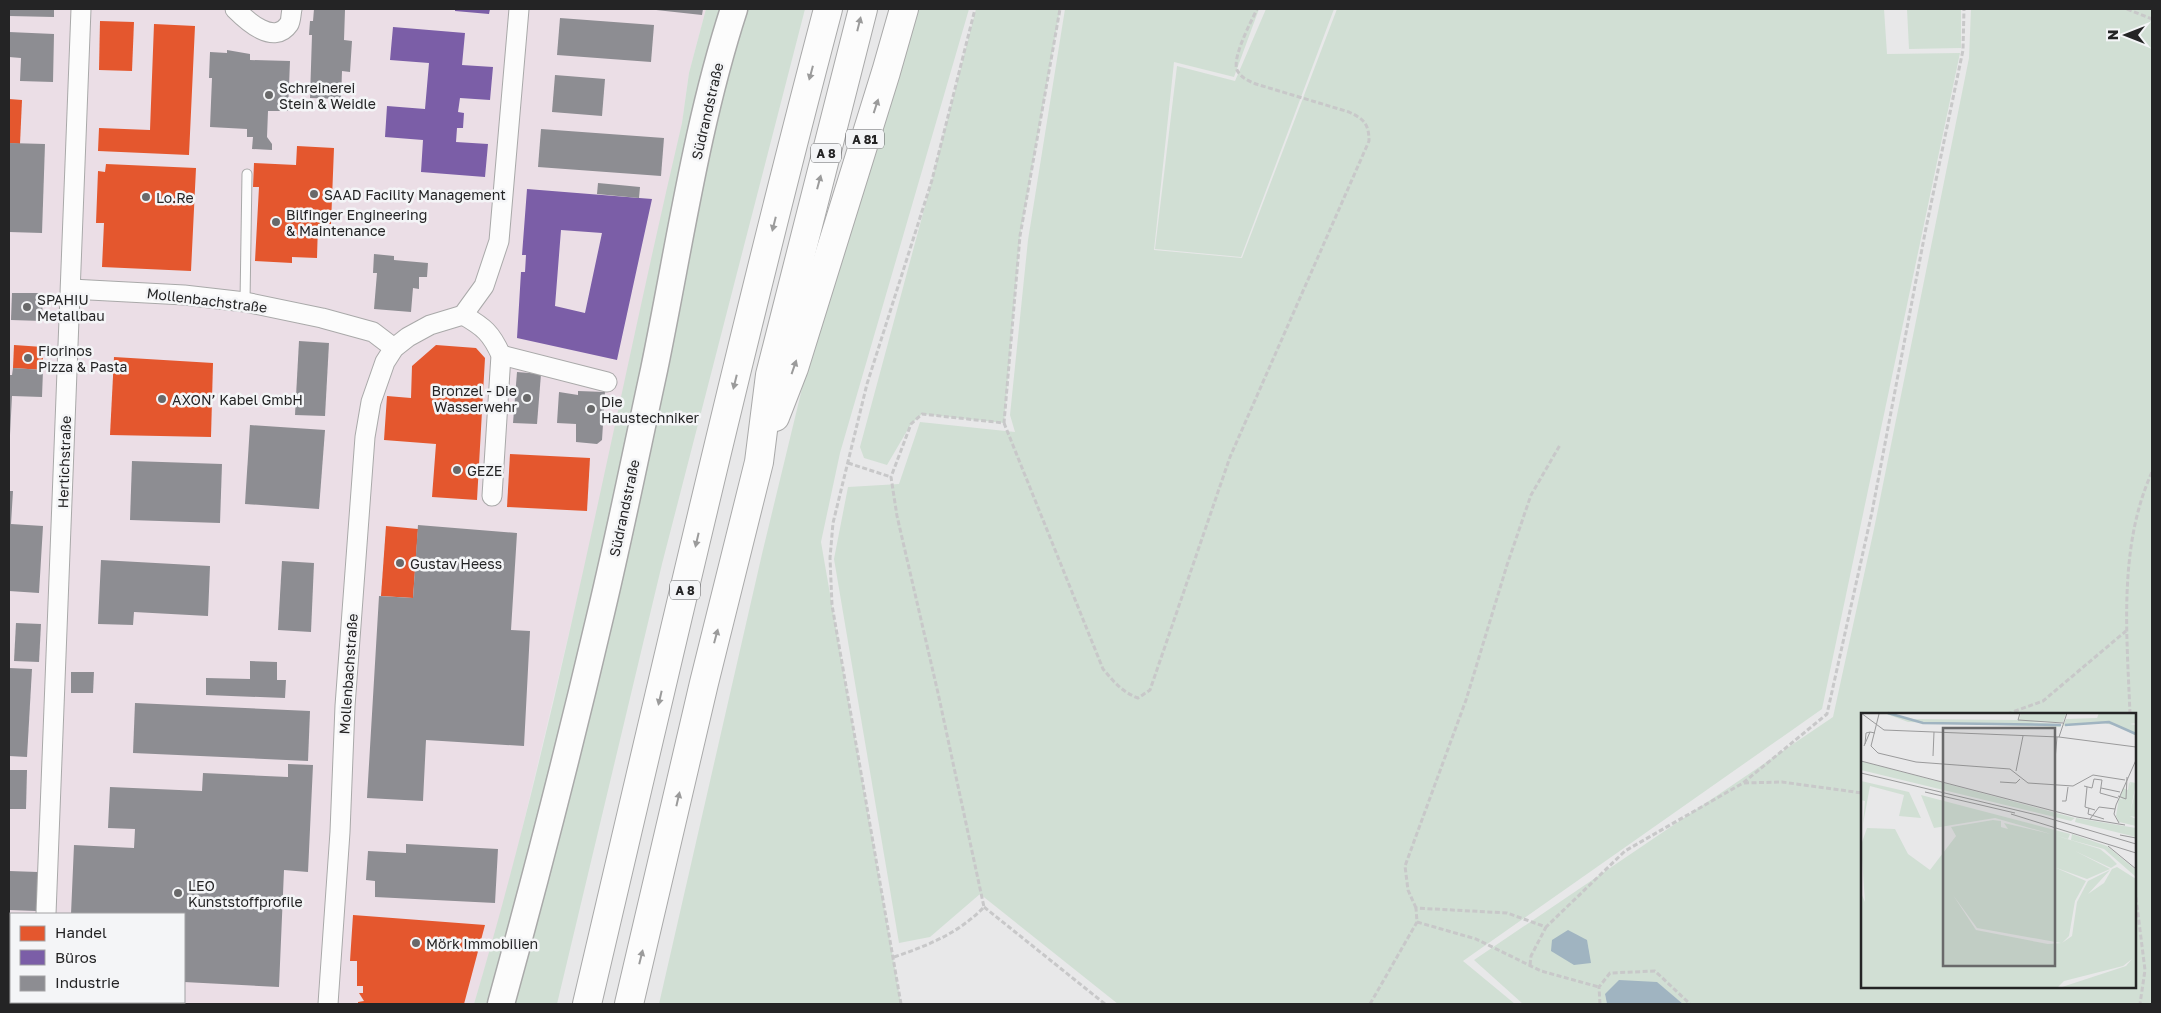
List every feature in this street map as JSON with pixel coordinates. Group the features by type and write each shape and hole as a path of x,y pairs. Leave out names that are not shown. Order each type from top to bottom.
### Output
{"highway":[{"name":"A 8","path":"587,1004 714,467 797,125 828,9"},
{"name":"A 8","path":"630,1004 704,683 759,462 770,376 863,9"},
{"name":"A 81","path":"759,462 794,368 904,9"}],"main road":[{"name":"Südrandstraße","path":"501,1004 537,874 600,619 659,345 706,108 718,58 734,9"}],"street":[{"name":"Hertichstraße","path":"46,913 81,9"},
{"path":"235,9 254,27 266,32 280,31 289,24 292,9"},
{"path":"492,496 501,355 489,332 464,315 484,286 499,241 519,9"},
{"name":"Mollenbachstraße","path":"71,289 184,295 245,302 322,318 373,332 394,348"},
{"name":"Mollenbachstraße","path":"328,1004 340,832 345,706 365,437 371,402 385,362 394,348 408,337 430,325 464,315"},
{"path":"501,355 607,382"}],"lane":[{"path":"245,302 247,174"}],"path":[{"path":"901,1004 832,605 830,558 833,523 867,384 932,180 975,9"},
{"path":"1060,9 1020,236 1004,423 1103,669 1128,694 1138,698 1150,690 1230,457 1369,141 1369,129 1363,119 1349,112 1244,79 1236,65 1238,55 1257,9"},
{"path":"1530,965 1531,956 1546,927 1625,851 1743,783 1828,714 1872,512 1925,233 1963,50 1964,9"},
{"path":"2127,9 2152,19"},
{"path":"1004,423 922,414 911,424 891,477 897,516 938,693 984,907 1105,1004"},
{"path":"1370,1004 1417,922 1416,908 1408,890 1404,866 1466,700 1507,565 1531,495 1560,445"},
{"path":"848,463 891,477"},
{"path":"2130,713 2127,593 2135,524 2152,472"},
{"path":"2010,713 2043,701 2127,631"},
{"path":"1743,783 1782,782 1861,793"},
{"path":"2136,898 2145,970 2140,1004"},
{"path":"894,957 928,945 971,920 984,907"},
{"path":"1416,908 1507,913 1546,927"},
{"path":"1417,922 1476,939 1541,971 1599,987"},
{"path":"1600,1004 1599,987 1610,973 1654,972 1690,1004"}],"shaded area":[{"path":"9,9 706,9 689,73 682,123 600,503 505,901 474,1004 9,1004"},
{"path":"706,9 723,9 580,654 490,1004 474,1004 505,895 559,676 682,123 689,73"},
{"path":"744,9 805,9 662,564 557,1004 508,1004 696,193"},
{"path":"917,9 969,9 840,453 821,542 901,1004 659,1004 762,554 814,339"},
{"path":"976,9 1060,9 1020,236 1004,423 922,414 911,424 887,465 864,458 860,447"},
{"path":"1065,9 1259,9 1234,77 1174,62 1154,250 1242,258 1337,9 1884,9 1887,54 1960,53 1822,709 1463,961 1515,1004 1118,1004 980,894 930,937 899,943 834,559 848,487 899,484 920,422 1015,432 1010,415 1028,240"},
{"path":"1266,9 1334,9 1241,257 1155,249 1177,66 1235,81"},
{"path":"1907,9 1961,9 1961,48 1909,49"},
{"path":"1971,9 2152,9 2152,1004 1683,1004 1656,982 1605,994 1607,1004 1523,1004 1474,960 1833,717 1874,529 1969,58"}],"water":[{"path":"1568,930 1587,940 1591,963 1574,965 1551,951 1552,940"},
{"path":"1619,980 1657,982 1683,1004 1607,1004 1605,994"}],"building: Handel":[{"path":"100,21 134,22 132,71 99,70"},
{"path":"154,24 195,26 189,155 98,151 99,128 150,130"},
{"path":"9,99 22,100 20,144 9,143"},
{"path":"297,146 334,148 331,224 318,224 317,258 292,257 292,263 255,261 259,187 253,187 254,163 296,165"},
{"name":"Lo.Re","path":"106,164 196,168 191,271 102,267 104,223 96,223 98,171 105,172"},
{"name":"Fiorinos Pizza & Pasta","path":"14,345 43,347 43,370 13,368"},
{"name":"GEZE","path":"436,345 476,348 485,358 477,500 432,497 436,444 384,440 387,396 411,398 412,366"},
{"name":"AXON’ Kabel GmbH","path":"114,357 213,363 211,437 110,435"},
{"path":"510,454 590,458 587,511 507,507"},
{"name":"Gustav Heess","path":"386,526 418,529 413,598 381,596"},
{"name":"Mörk Immobilien","path":"353,915 485,925 464,1004 358,1004 358,1002 364,1001 359,993 363,993 363,986 357,986 357,961 350,961"}],"building: Büros":[{"path":"455,9 490,9 489,14 455,11"},
{"path":"393,27 465,33 462,65 493,67 490,100 460,98 458,112 464,113 463,128 457,128 456,142 488,144 485,177 421,172 423,140 385,137 387,106 425,109 429,63 390,60"},
{"path":"527,189 652,199 617,360 517,338 521,272 525,272 526,255 522,255","holes":["561,230 602,233 585,313 555,306"]}],"building: Industrie":[{"path":"9,9 54,9 54,17 9,16"},
{"path":"314,9 345,10 344,40 352,41 350,72 342,71 341,99 310,98 312,35 309,35 310,21 313,21"},
{"path":"647,9 703,9 702,15"},
{"path":"560,18 654,25 651,62 557,55"},
{"path":"9,32 54,34 53,82 20,81 21,58 9,57"},
{"path":"227,50 250,54 250,60 290,61 288,111 268,111 267,137 272,144 272,150 252,149 253,137 247,137 247,129 210,127 212,78 209,78 210,52 227,53"},
{"path":"555,75 605,79 602,116 552,112"},
{"path":"541,129 664,138 661,176 538,167"},
{"path":"9,143 45,144 42,233 9,232"},
{"path":"598,183 640,187 639,198 597,194"},
{"path":"374,254 394,256 394,260 428,263 427,277 419,277 419,289 413,288 411,312 374,309 377,273 373,273"},
{"name":"SPAHIU Metallbau","path":"12,293 43,293 42,321 11,320"},
{"path":"299,341 329,343 325,416 295,415"},
{"path":"13,368 43,370 42,397 12,396 9,435 9,375 12,375"},
{"name":"Bronzel - Die Wasserwehr","path":"517,372 541,374 537,424 513,423"},
{"name":"Die Haustechniker","path":"578,391 605,392 602,440 597,444 576,442 576,424 557,423 559,392 578,395"},
{"path":"250,425 325,430 319,509 245,504"},
{"path":"132,461 222,464 220,523 130,520"},
{"path":"9,491 13,491 11,524 43,526 39,593 9,591"},
{"path":"418,525 517,533 511,630 530,631 524,746 426,740 423,801 367,798 379,596 413,598"},
{"path":"101,560 210,566 208,616 134,612 133,625 98,624"},
{"path":"282,561 314,563 311,632 278,630"},
{"path":"16,623 41,624 39,662 14,661"},
{"path":"250,661 277,662 277,680 286,680 285,698 206,695 206,678 250,679"},
{"path":"9,668 32,669 27,757 9,756"},
{"path":"71,672 94,672 93,693 71,693"},
{"path":"135,703 310,711 308,761 133,753"},
{"name":"LEO Kunststoffprofile","path":"288,764 313,765 308,872 284,870 279,987 185,982 185,913 71,913 74,845 134,848 135,829 108,828 110,787 202,791 203,773 288,777"},
{"path":"9,770 27,770 26,809 9,809"},
{"path":"406,844 498,849 495,903 375,897 375,881 366,880 368,851 406,853"},
{"path":"9,871 38,872 37,911 9,910"},
{"path":"10,939 10,1003 15,1004 9,1004"}],"place":[{"name":"Schreinerei Stein & Weidle","path":"269,95"},
{"name":"SAAD Facility Management","path":"314,194"},
{"name":"Lo.Re","path":"146,197"},
{"name":"Bilfinger Engineering & Maintenance","path":"276,222"},
{"name":"SPAHIU Metallbau","path":"27,307"},
{"name":"Fiorinos Pizza & Pasta","path":"28,358"},
{"name":"Bronzel - Die Wasserwehr","path":"527,398"},
{"name":"AXON’ Kabel GmbH","path":"162,399"},
{"name":"Die Haustechniker","path":"591,409"},
{"name":"GEZE","path":"457,470"},
{"name":"Gustav Heess","path":"400,563"},
{"name":"LEO Kunststoffprofile","path":"178,893"},
{"name":"Mörk Immobilien","path":"416,943"}]}
